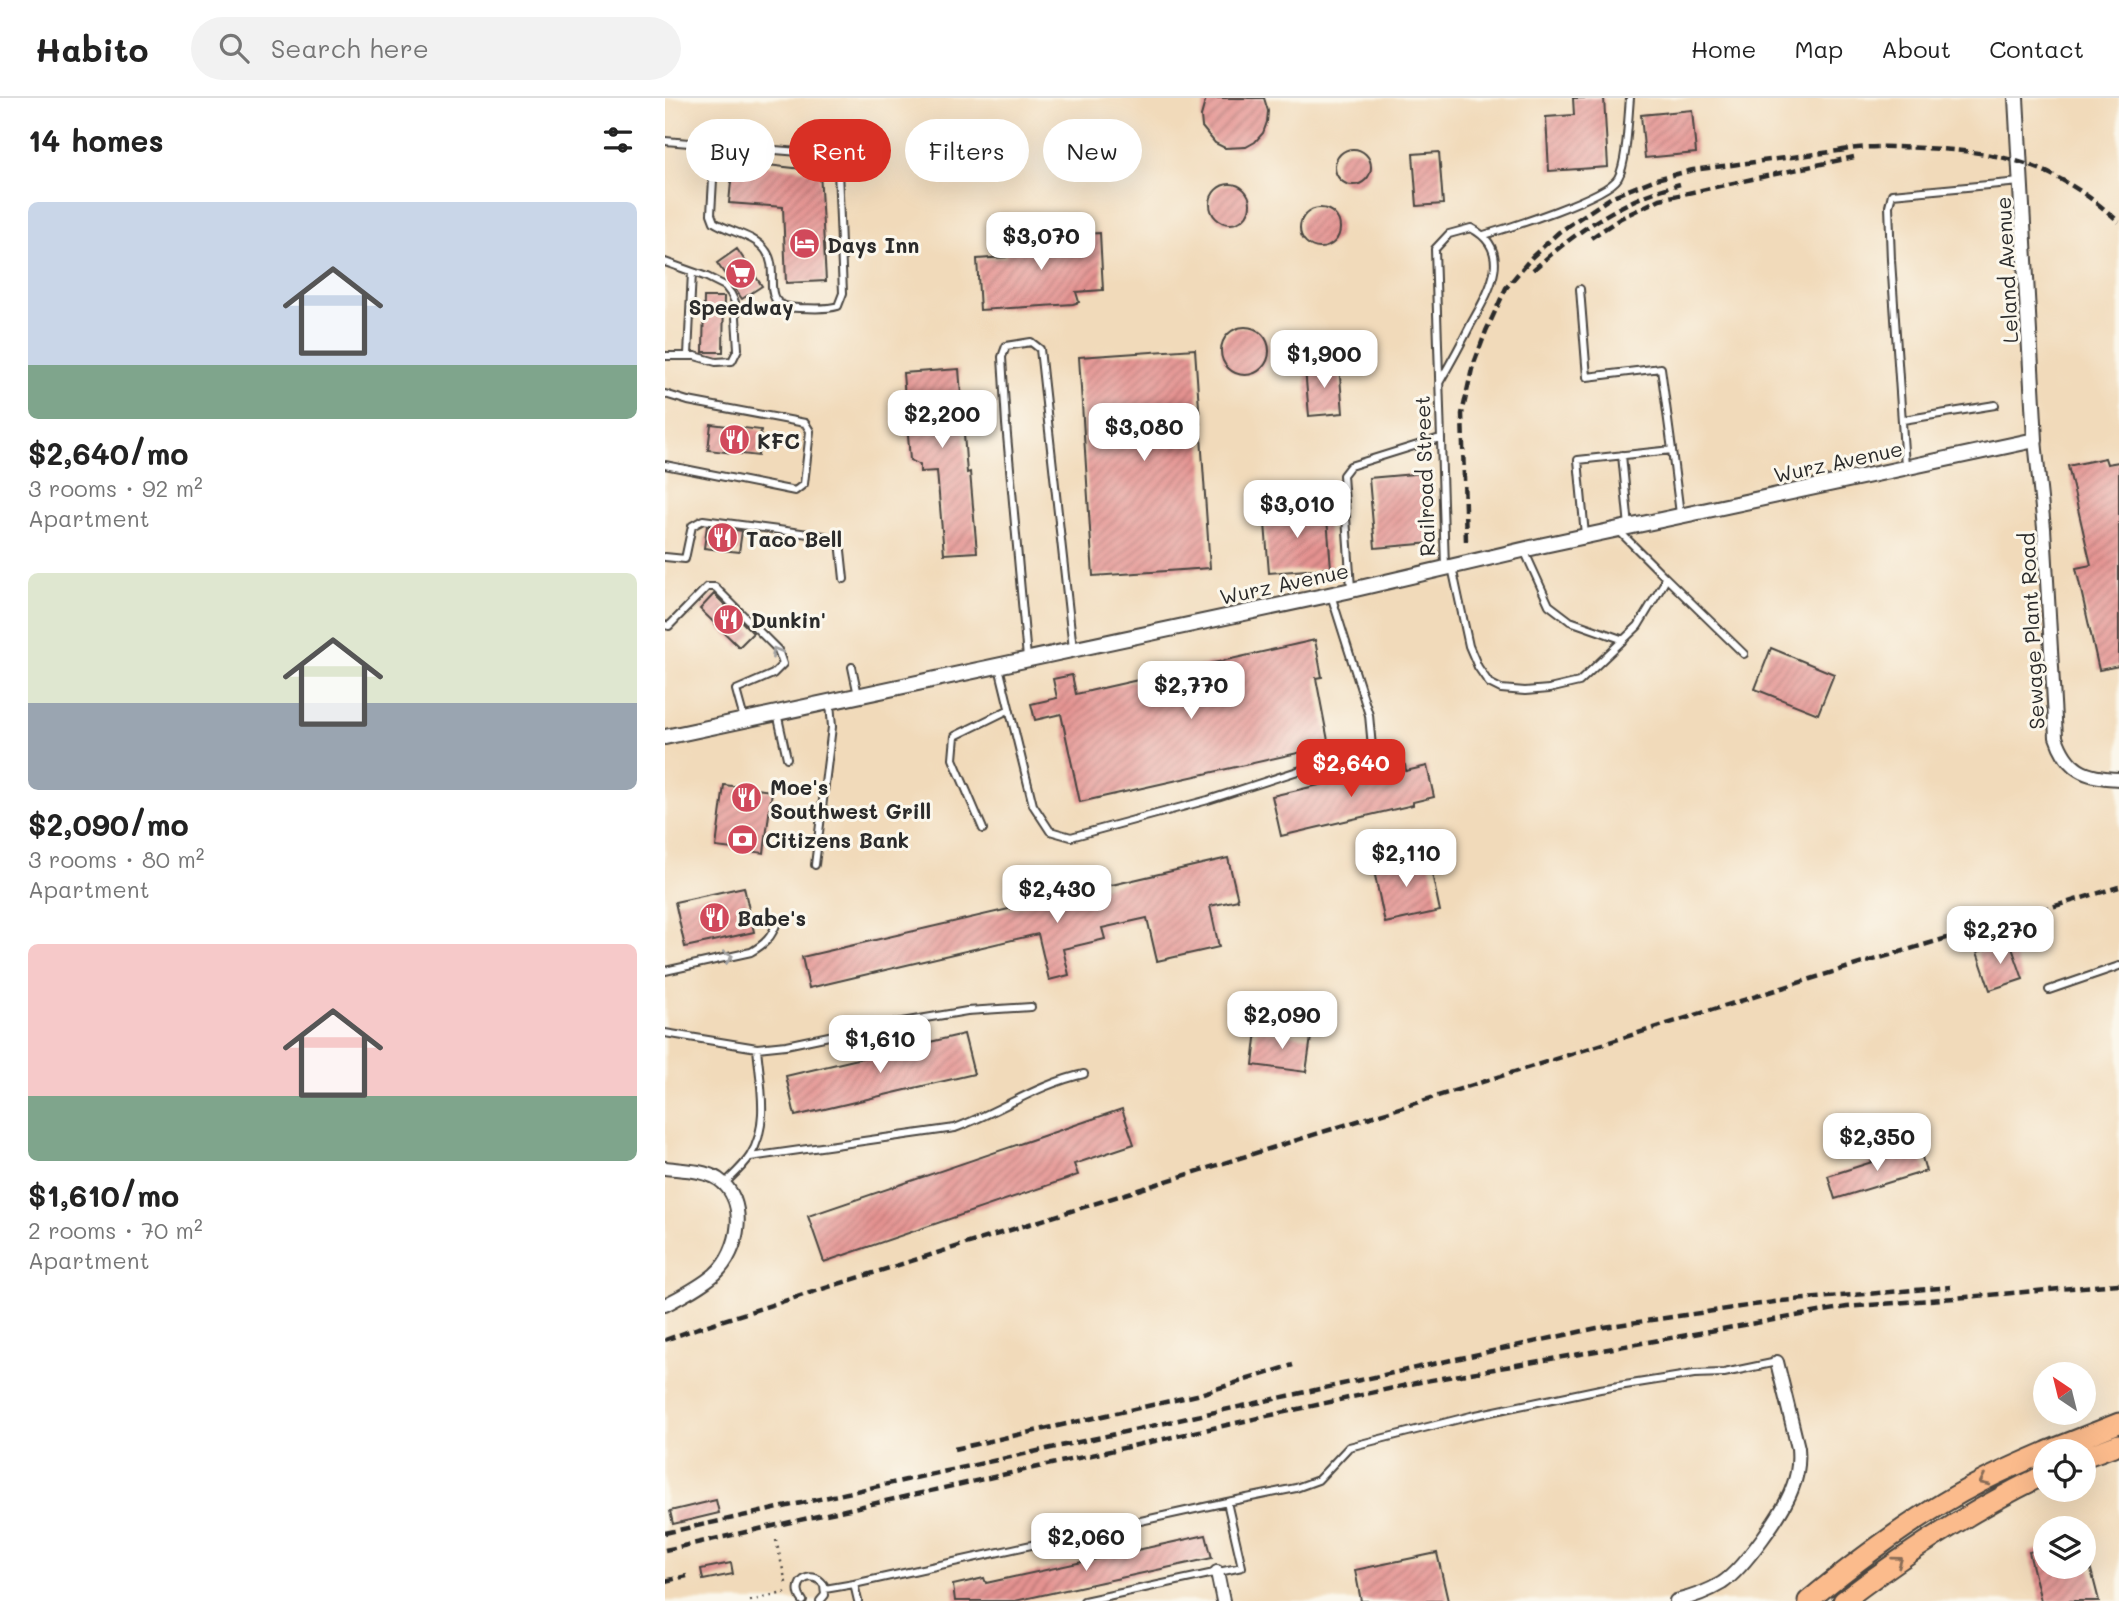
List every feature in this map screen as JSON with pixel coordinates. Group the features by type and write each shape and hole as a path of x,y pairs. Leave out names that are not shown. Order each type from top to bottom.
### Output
{"main road":[{"path":"2078,1439 2119,1423"},
{"path":"2096,1453 2119,1444"},
{"path":"1808,1601 1849,1567 1930,1512 1976,1485 2033,1458"},
{"path":"1843,1601 1932,1536 2000,1496 2033,1480"}],"street":[{"name":"Leland Avenue","path":"2016,98 2035,440"},
{"name":"Wurz Avenue","path":"665,737 1331,595 1623,528 2035,440"},
{"name":"Sewage Plant Road","path":"2035,440 2044,528 2056,737 2062,754 2072,766 2091,776 2119,779"},
{"path":"665,1168 705,1174 717,1179 731,1193 737,1206 738,1223 733,1247 717,1272 687,1294 665,1305"},
{"path":"1676,1601 1697,1596 1724,1582 1740,1567 1773,1521 1793,1487 1799,1460 1798,1448 1777,1362"},
{"path":"1217,1572 1223,1601"}],"lane":[{"path":"1483,235 1531,220 1614,184 1622,168 1630,98"},
{"path":"665,141 686,143"},
{"path":"715,145 823,154 833,159 838,170 843,293 838,306 828,309 785,308 777,303 773,293 769,254 762,246 714,222 711,214 715,145"},
{"path":"1905,467 1891,260 1889,206 1892,194 2022,182"},
{"name":"Railroad Street","path":"1439,383 1491,287 1495,267 1493,249 1483,235 1471,228 1449,233 1435,250 1440,438 1448,568 1473,657 1489,683 1501,689 1549,689 1579,682 1624,640"},
{"path":"665,262 725,286 735,302 738,349 732,361 706,361 688,355 665,356"},
{"path":"688,355 692,272"},
{"path":"1580,289 1587,377 1661,368 1680,516"},
{"path":"1027,659 1006,424 1002,357 1006,346 1031,342 1040,349 1073,649"},
{"path":"665,394 688,401 805,423 810,430 804,484 795,491 665,466"},
{"path":"1903,420 1995,405"},
{"path":"1351,590 1343,475 1350,466 1440,438"},
{"path":"1585,537 1578,460 1672,450"},
{"path":"1622,455 1623,528 1664,576 1744,654"},
{"path":"665,557 685,559 692,526 703,520 824,536 840,541 844,579"},
{"path":"1524,550 1549,606 1570,621 1624,640 1638,626 1664,583 1664,576"},
{"path":"667,625 707,587 715,587 778,650 783,664 773,674 736,690 745,721"},
{"path":"998,665 1033,805 1050,831 1071,837 1208,800 1372,747 1369,715 1331,595"},
{"path":"852,667 858,695"},
{"path":"815,865 832,727 830,701"},
{"path":"983,829 953,759 955,736 1008,710"},
{"path":"777,713 786,758"},
{"path":"665,971 751,952 762,946 773,934 777,922"},
{"path":"2049,990 2119,966"},
{"path":"665,1034 757,1048 967,1011 1031,1007"},
{"path":"723,1185 750,1157 761,1133 762,1102 757,1048"},
{"path":"750,1157 955,1128 988,1116 1038,1088 1084,1074"},
{"path":"825,1589 1296,1488 1318,1480 1349,1447 1471,1416 1600,1389 1694,1374 1724,1373 1777,1362"},
{"path":"1084,1601 1242,1567 1227,1502"},
{"path":"803,1601 798,1591 801,1581 810,1577 821,1580 825,1589 820,1601"},
{"path":"854,1584 858,1601"}],"path":[{"path":"776,1539 788,1592"},
{"path":"750,1601 798,1591"}],"building":[{"path":"1206,98 1264,98 1268,111 1263,133 1246,147 1225,148 1215,143 1202,127 1201,116"},
{"path":"1573,98 1604,98 1608,167 1549,171 1546,117 1574,115"},
{"path":"1692,110 1696,153 1645,158 1641,115"},
{"path":"1353,149 1365,155 1371,167 1365,179 1353,185 1341,179 1335,167 1341,155"},
{"path":"1439,152 1443,204 1417,206 1413,154"},
{"name":"Days Inn","path":"775,166 789,167 789,182 821,182 826,281 786,283 783,207 729,203 731,182 775,182"},
{"path":"1230,184 1244,190 1250,204 1244,218 1230,224 1216,218 1210,204 1216,190"},
{"path":"1320,208 1334,214 1340,228 1334,242 1320,248 1306,242 1300,228 1306,214"},
{"path":"1100,233 1103,290 1076,292 1079,302 1073,304 980,310 977,259 1006,257 1005,238"},
{"path":"737,249 762,286 742,299 717,263"},
{"path":"704,297 724,297 723,352 703,352"},
{"path":"1245,327 1254,328 1262,334 1268,342 1268,360 1262,368 1254,374 1245,375 1236,374 1228,368 1222,360 1221,351 1222,342 1228,334 1236,328"},
{"path":"1195,349 1210,568 1093,576 1079,357"},
{"path":"1339,365 1343,413 1309,416 1305,368"},
{"path":"959,369 967,473 970,472 977,552 944,554 937,471 920,472 920,465 910,460 903,373"},
{"name":"KFC","path":"711,424 761,430 758,456 708,450"},
{"path":"2105,458 2107,464 2119,462 2119,666 2099,670 2076,568 2091,565 2068,466"},
{"path":"1425,473 1431,543 1375,548 1369,478"},
{"path":"1326,506 1331,568 1269,573 1264,511"},
{"name":"Taco Bell","path":"707,526 742,531 739,552 704,548"},
{"name":"Dunkin'","path":"714,594 753,633 739,647 700,609"},
{"path":"1315,640 1322,677 1316,678 1329,746 1080,802 1061,714 1035,720 1031,704 1057,698 1053,679 1072,675 1076,694"},
{"path":"1771,648 1834,674 1818,714 1755,689"},
{"path":"1405,765 1406,771 1427,766 1434,797 1413,802 1413,805 1281,836 1272,796"},
{"path":"724,785 772,791 764,853 716,847"},
{"path":"1428,855 1440,911 1385,923 1373,866"},
{"path":"1228,858 1238,900 1210,906 1219,947 1157,961 1147,918 1102,928 1105,939 1063,949 1069,975 1049,980 1038,934 809,988 802,957"},
{"name":"Babe's","path":"744,887 754,932 685,947 675,902"},
{"path":"2010,942 2023,979 1990,990 1977,952"},
{"path":"1257,1030 1311,1037 1306,1072 1253,1065"},
{"path":"964,1034 974,1074 795,1116 786,1076"},
{"path":"1122,1109 1134,1144 1074,1164 1078,1175 824,1262 808,1216"},
{"path":"1919,1147 1926,1171 1835,1199 1828,1176"},
{"path":"716,1500 719,1513 673,1524 670,1511"},
{"path":"1206,1535 1212,1558 1015,1601 955,1601 953,1585 984,1578 986,1583"},
{"path":"2033,1551 2033,1568 2029,1552"},
{"path":"1437,1553 1448,1601 1361,1601 1355,1570"},
{"path":"731,1563 733,1574 703,1580 701,1569"},
{"path":"2036,1579 2093,1579 2099,1601 2041,1601"}],"railway":[{"path":"1838,151 1870,147 1924,148 2005,158 2029,165 2074,187 2119,222"},
{"path":"1466,541 1462,414 1472,369 1506,288 1532,257 1559,232 1613,196 1656,179 1693,170 1846,150"},
{"path":"1591,238 1621,218 1660,199 1854,157"},
{"path":"1533,270 1566,242 1601,218 1639,198 1680,184"},
{"path":"665,1340 1836,971 2119,887"},
{"path":"665,1550 1420,1382 1847,1307 2119,1284"},
{"path":"665,1533 1597,1328 1781,1301 1951,1287"},
{"path":"954,1449 1197,1395 1293,1365"},
{"path":"665,1581 687,1576"}],"place":[{"name":"Days Inn","path":"804,244"},
{"name":"Speedway","path":"741,274"},
{"name":"KFC","path":"734,440"},
{"name":"Taco Bell","path":"723,538"},
{"name":"Dunkin'","path":"728,619"},
{"name":"Moe's Southwest Grill","path":"747,798"},
{"name":"Citizens Bank","path":"742,839"},
{"name":"Babe's","path":"714,917"}]}
